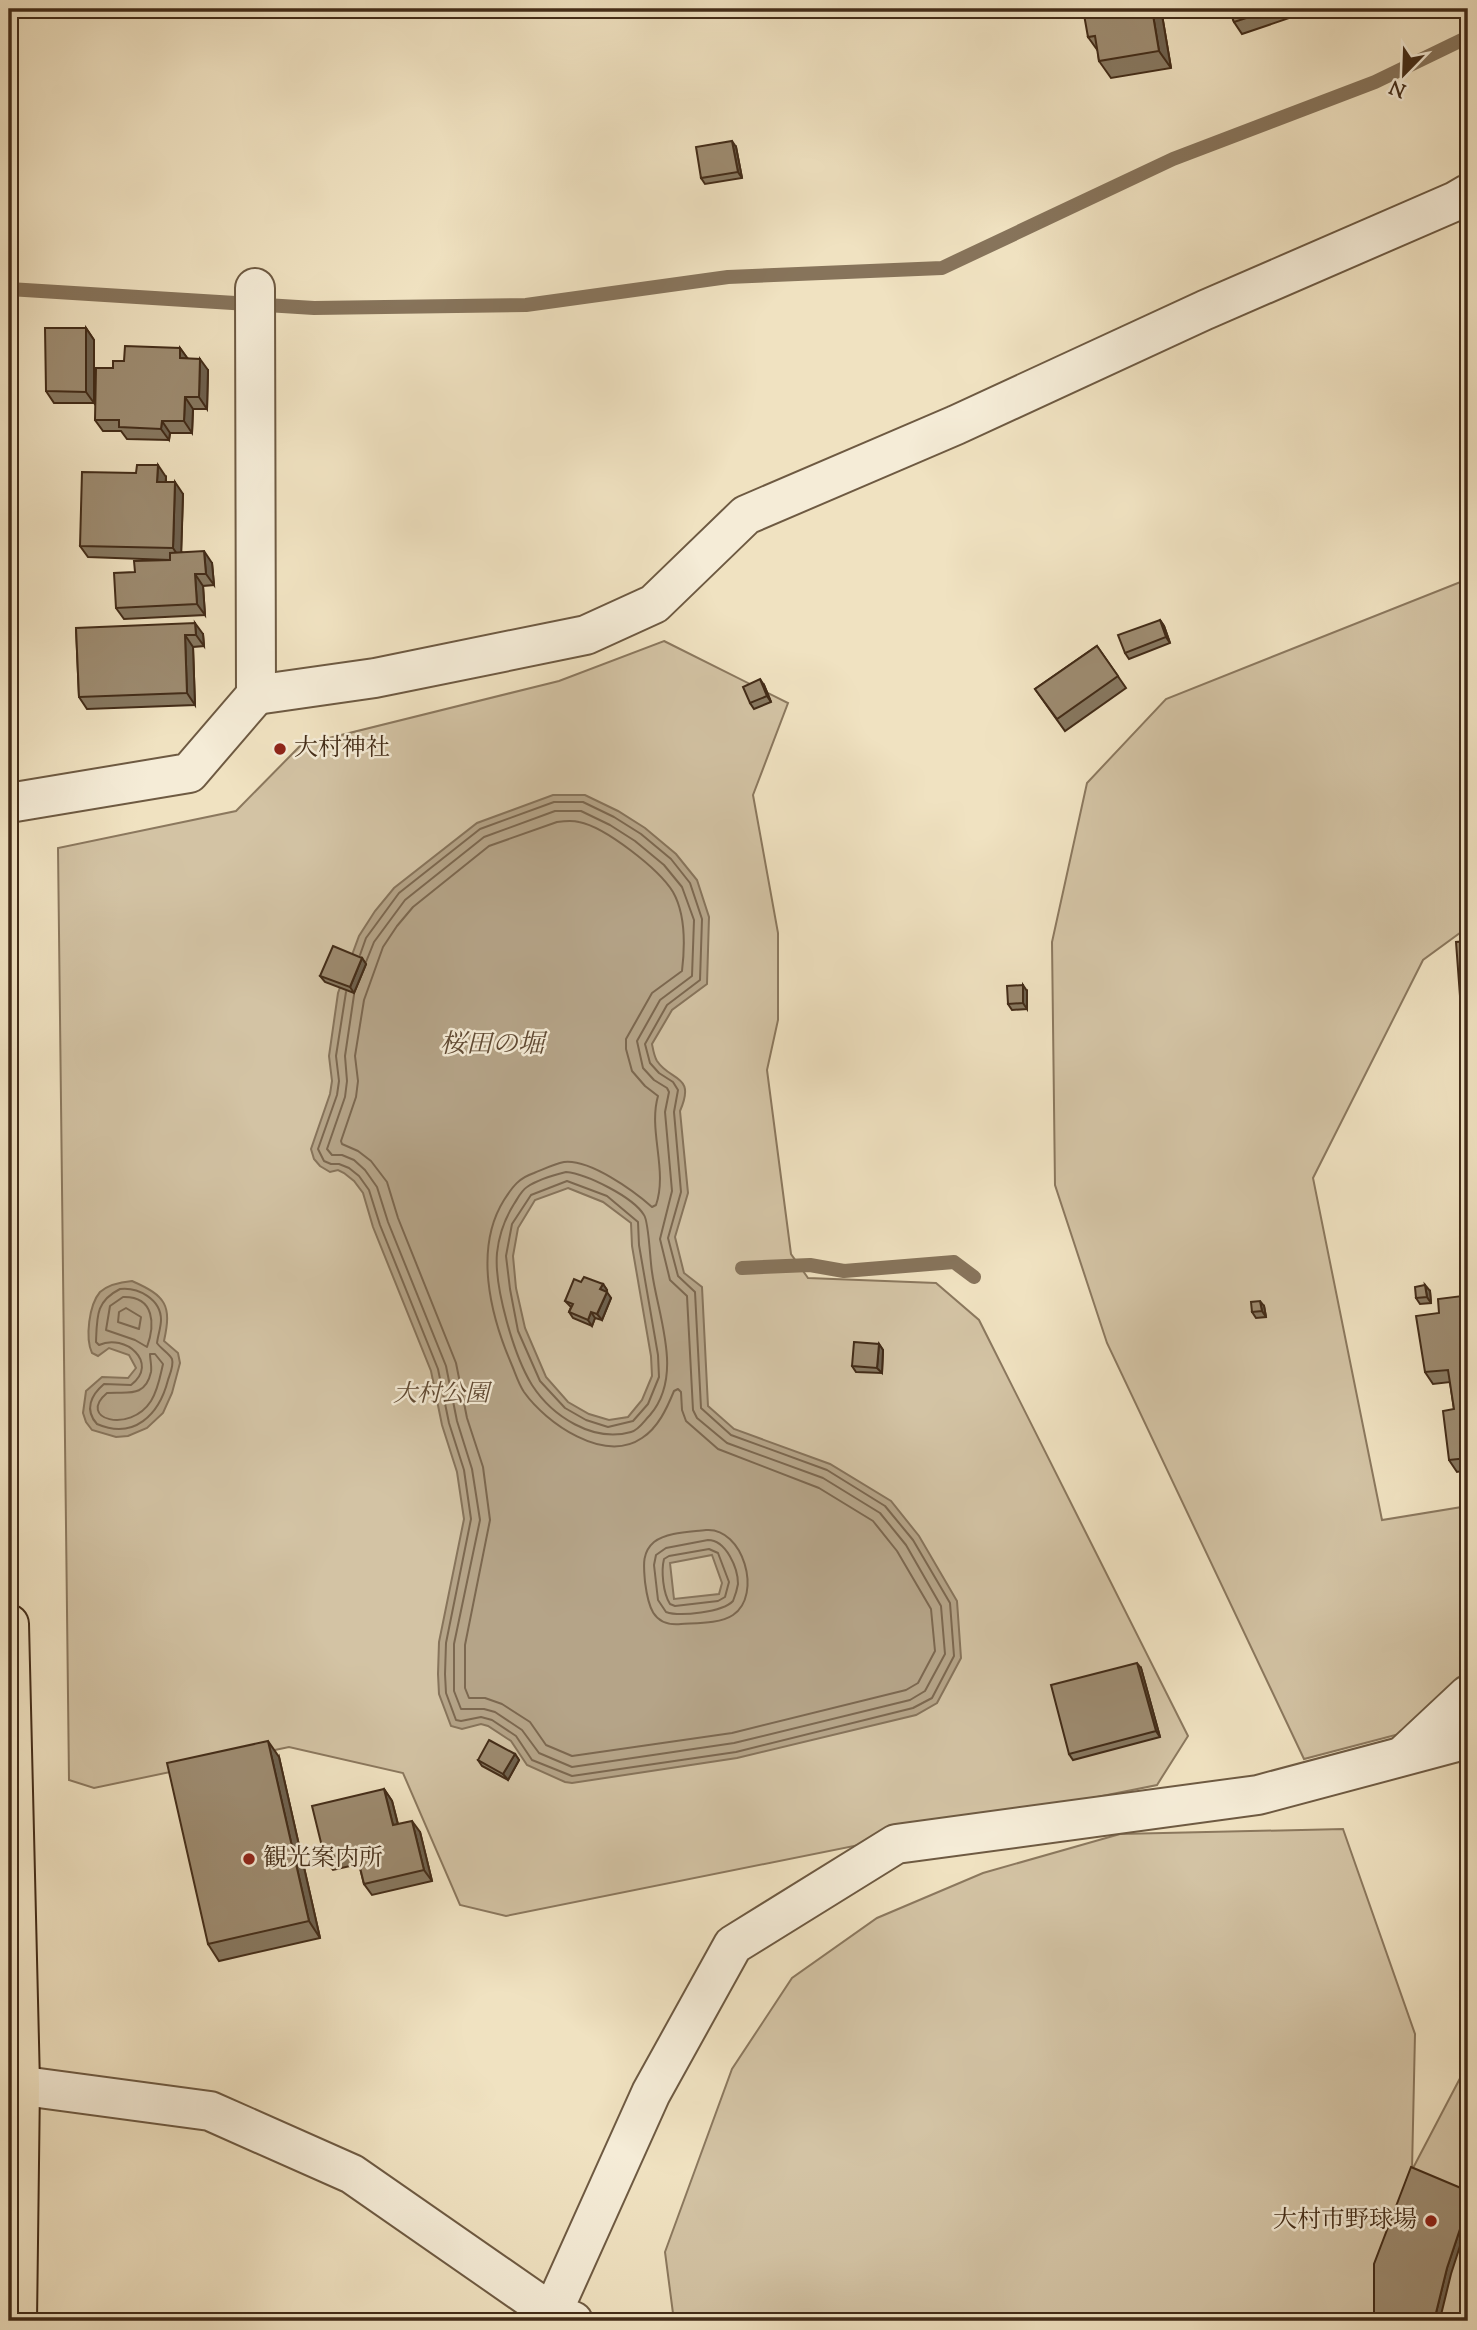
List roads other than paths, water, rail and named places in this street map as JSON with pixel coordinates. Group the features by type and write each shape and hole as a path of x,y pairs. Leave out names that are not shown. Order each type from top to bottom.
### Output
{"highway":[{"path":"9,1624 17,2321"}],"street":[{"path":"256,695 375,678 586,635 654,604 746,515 956,425 1205,310 1468,194"},
{"path":"9,803 189,773 256,695 255,288"},
{"path":"1404,1755 1468,1695"},
{"path":"14,2084 210,2111 352,2174 563,2317 651,2093 733,1945 896,1844 1258,1795 1468,1739"}],"water":[{"name":"桜田の堀","path":"553,795 585,795 645,828 676,854 697,880 709,917 707,984 672,1010 652,1044 657,1061 680,1080 685,1091 680,1111 688,1193 675,1237 684,1273 702,1287 708,1406 734,1429 830,1464 891,1501 919,1536 957,1601 961,1658 937,1703 916,1715 737,1758 572,1783 527,1765 511,1741 488,1726 481,1724 462,1729 451,1726 439,1694 438,1674 439,1642 464,1519 457,1472 442,1425 431,1371 373,1227 363,1193 344,1173 338,1170 330,1172 320,1166 311,1149 330,1094 332,1081 329,1056 338,993 359,936 394,888 477,823","holes":["568,1188 603,1202 631,1223 632,1246 652,1376 642,1400 628,1417 609,1420 589,1414 568,1402 546,1377 525,1328 516,1288 513,1256 518,1228 535,1200","712,1555 722,1583 719,1594 674,1599 670,1563"]},
{"path":"132,1281 152,1292 164,1303 167,1319 164,1341 178,1353 180,1363 163,1413 147,1428 128,1436 116,1437 92,1430 86,1422 83,1413 86,1391 102,1377 128,1378 136,1368 129,1355 109,1348 98,1356 92,1353 89,1322 100,1292 111,1285"}],"waterway":[{"path":"9,289 314,308 526,305 728,277 942,268 1173,159 1375,82 1468,37"},
{"path":"742,1268 810,1265 844,1271 954,1262 974,1277"}],"place":[{"name":"大村神社","path":"280,749"},
{"name":"観光案内所","path":"249,1859"},
{"name":"大村市野球場","path":"1431,2221"}],"park label":[{"name":"大村公園","path":"441,1395"}]}
